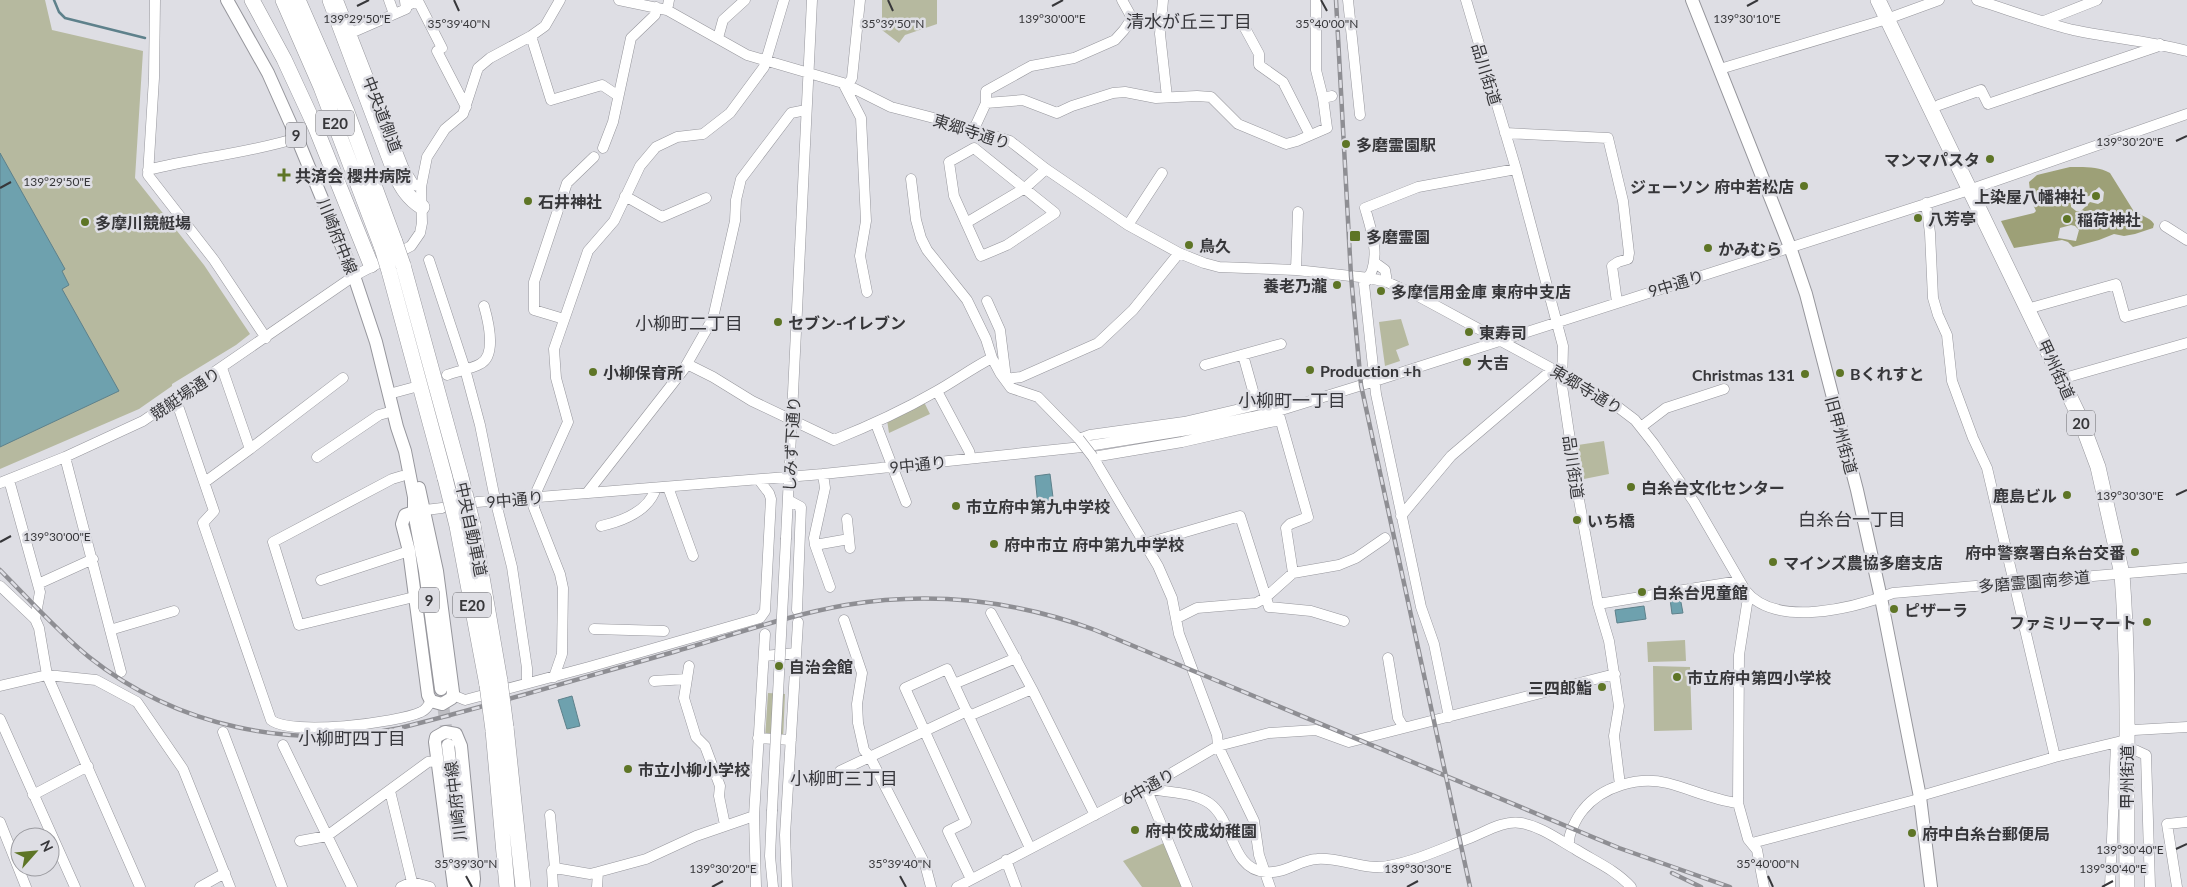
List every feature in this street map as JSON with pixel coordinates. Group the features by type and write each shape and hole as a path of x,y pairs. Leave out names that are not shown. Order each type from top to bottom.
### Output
{"highway":[{"path":"253,0 284,59 334,169 371,266"},
{"name":"E20","path":"283,0 388,245"},
{"name":"E20","path":"298,0 347,112 396,268"},
{"path":"330,0 402,189 422,207"},
{"name":"甲州街道","path":"1878,0 1891,18 1939,105 1973,188 2034,307 2090,424 2105,466 2126,573 2128,887"},
{"name":"甲州街道","path":"1887,0 1891,18 1973,188 2079,416 2098,466 2126,573"},
{"name":"中央自動車道","path":"396,268 461,477 473,524 493,683 523,887"},
{"name":"中央自動車道","path":"396,268 493,683"},
{"name":"中央自動車道","path":"500,728 507,887"},
{"name":"甲州街道","path":"2128,738 2134,887"}],"main road":[{"name":"川崎府中線","path":"227,0 268,73 354,276 376,342 397,427 398,452 407,498 419,511"},
{"name":"旧甲州街道","path":"1692,0 1790,247 1806,294 1857,490 1881,598 1920,797 1931,887"},
{"path":"397,427 410,449 419,511 437,572 448,702 442,704 431,701 428,695 409,551 402,520 405,515 419,511"},
{"path":"455,886 435,742 436,737 445,732 456,734 461,746 474,879 473,887"},
{"name":"川崎府中線","path":"448,745 455,886"}],"street":[{"path":"155,0 154,78 148,175 214,260 266,338"},
{"name":"中央道側道","path":"338,0 404,169 414,185 421,187"},
{"path":"389,0 394,14"},
{"path":"351,33 406,9 406,3 418,0 442,48 436,51 466,106"},
{"path":"354,276 406,249 416,241 422,222 421,187 427,157 445,129 460,117 466,106 473,77 482,63 531,36 545,26 560,0"},
{"name":"東郷寺通り","path":"619,0 656,7 668,5 746,55 846,84 891,107 974,129 1018,145 1046,169 1128,225 1179,253 1219,267 1296,270 1365,278 1387,282 1418,296 1606,398 1641,427 1694,502 1739,581 1750,596 1766,606 1788,613 1810,612 1881,598"},
{"path":"718,38 723,20 745,0"},
{"path":"554,677 562,654 564,588 534,508 534,497 568,422 553,359 554,349 564,319 588,251 614,221 640,166 656,147 677,137 703,134 730,113 755,80 766,60 784,0"},
{"name":"しみず下通り","path":"773,887 770,856 812,0"},
{"path":"860,0 852,78 846,84 860,118 866,220 860,256 867,292"},
{"path":"974,129 986,103 986,91 1031,66 1074,58 1115,40 1132,18 1122,0"},
{"path":"1162,98 1160,34 1163,0"},
{"path":"986,103 1023,100 1057,113 1072,106 1113,93 1125,92 1162,98 1211,97 1238,124 1286,144 1291,144 1327,128 1328,97 1316,70 1316,0"},
{"path":"1348,0 1360,115"},
{"name":"品川街道","path":"1466,0 1516,169 1564,346 1557,370 1562,386 1579,500 1598,604 1609,641 1615,674 1619,706 1614,736 1620,785"},
{"path":"1720,69 1891,18 1939,0"},
{"path":"1977,0 2044,22 2108,37 2160,44 2187,51"},
{"path":"2044,22 2098,0"},
{"path":"603,148 613,122 617,95 631,38 655,15 656,7"},
{"path":"1240,19 1259,54 1260,65 1283,82 1310,135"},
{"path":"531,36 551,100 602,85 617,95"},
{"path":"1939,105 1981,90 1988,104 2156,48 2160,44"},
{"path":"587,493 687,364 713,318 735,221 736,200 741,179 791,113 806,110"},
{"name":"9中通り","path":"477,502 495,499 824,474 1101,444 1194,429 1278,411 1973,188 2187,114"},
{"path":"1505,133 1608,138 1623,201 1630,253 1628,259 1612,266 1617,302"},
{"path":"148,170 196,159 258,150 297,138"},
{"path":"974,148 1025,188 1055,213 1007,246 981,256 954,196 949,162 974,148"},
{"path":"564,319 534,310 534,282 567,183 594,157"},
{"path":"966,222 1025,188 1046,169"},
{"path":"1449,717 1434,644 1421,607 1401,516 1375,380 1364,284 1365,278 1374,262 1375,254 1365,208 1418,187 1516,169"},
{"path":"1128,225 1162,172"},
{"path":"911,179 916,220 921,238 927,250 967,300 986,339 992,358 1011,388 1038,397 1079,438 1094,457 1158,566 1172,598 1178,618 1179,634 1217,735 1218,746 1254,821 1259,855 1270,887"},
{"path":"625,196 662,217 706,198"},
{"path":"1926,203 1930,233 1933,298 1947,335 1952,381 1973,438 1987,468 2056,757"},
{"path":"1296,270 1298,212"},
{"path":"2165,226 2187,240"},
{"path":"1006,379 1021,377 1098,343 1133,310 1179,253"},
{"path":"429,260 465,369 480,425 495,499 512,567 528,682"},
{"path":"1374,262 1385,270 1387,282"},
{"name":"競艇場通り","path":"4,481 65,457 143,421 354,276"},
{"path":"2034,307 2116,284 2126,317 2187,300"},
{"path":"987,301 1000,330 1006,379"},
{"path":"447,375 480,364 486,360 490,343 490,328 484,306"},
{"path":"2068,377 2187,343"},
{"path":"1206,365 1281,344"},
{"path":"1243,355 1258,405"},
{"path":"687,364 713,377 752,401 834,440 876,424 937,391 971,368 992,358"},
{"path":"222,368 250,449"},
{"path":"1401,516 1451,456 1557,370"},
{"path":"205,482 343,378"},
{"path":"388,394 415,387"},
{"path":"1641,427 1666,408 1724,389"},
{"path":"937,391 969,451 970,458"},
{"path":"176,400 214,511 203,523 271,720 276,724 302,727 358,725 417,714 426,708 431,701"},
{"path":"1079,438 1184,422 1272,401 1278,411 1308,517 1290,524 1286,528 1293,573"},
{"path":"317,457 379,415 393,411"},
{"path":"1094,457 1182,442 1276,421 1278,411"},
{"path":"876,424 906,502"},
{"path":"65,457 121,672"},
{"path":"824,474 825,488 814,538 830,587"},
{"path":"402,476 392,478 273,542 300,625 414,597"},
{"path":"447,692 465,700 528,682 554,677 760,618 765,611 771,499 769,493 759,480"},
{"path":"4,481 40,592 35,618"},
{"path":"668,487 693,556"},
{"path":"602,526 621,521 632,515 654,496 656,488"},
{"path":"788,500 800,507 798,610"},
{"path":"419,511 442,508"},
{"path":"1144,544 1240,516 1269,607 1311,611 1344,621"},
{"path":"815,545 849,543 847,519"},
{"path":"1178,618 1197,608 1256,603 1265,598 1293,573 1339,565 1356,558 1385,538"},
{"path":"321,580 409,551"},
{"path":"38,584 93,560"},
{"name":"多磨霊園南参道","path":"1881,598 1894,594 2014,582 2187,568"},
{"path":"1598,604 1739,581"},
{"path":"0,586 35,618 39,628 47,675 140,887"},
{"path":"1750,596 1739,655 1738,803 1748,839 1757,850 1764,887"},
{"path":"110,630 174,611"},
{"path":"991,613 1032,689 1095,815"},
{"path":"844,620 862,673 857,704 858,722 864,750 870,757 925,864 931,887"},
{"path":"787,887 785,835 798,622"},
{"path":"594,629 664,631"},
{"path":"756,887 754,816 765,634"},
{"path":"764,656 796,653"},
{"path":"954,684 1016,658"},
{"path":"1388,658 1398,718 1404,728 1615,674"},
{"path":"689,666 684,698 696,738 705,746 720,786 719,796 725,825"},
{"path":"971,879 948,831 966,822 905,688 947,669 1030,848"},
{"path":"0,686 47,675 96,680 137,702 183,769 230,887"},
{"path":"654,681 687,679"},
{"path":"840,771 924,731 1032,689"},
{"path":"0,719 75,887"},
{"name":"6中通り","path":"957,887 1146,788 1218,746 1269,733 1316,730 1349,742 1404,728"},
{"path":"1752,843 2056,757 2128,738 2187,728"},
{"path":"223,732 282,887"},
{"path":"758,738 791,740"},
{"path":"2110,887 2128,738"},
{"path":"2128,738 2146,755 2150,887"},
{"path":"283,745 352,887"},
{"path":"300,841 327,836 428,762 437,761"},
{"path":"33,795 88,766"},
{"path":"1569,844 1573,829 1585,807 1600,795 1620,785 1660,782 1738,803"},
{"path":"1146,788 1187,794 1208,802 1220,815 1243,860 1251,867 1265,872 1288,869 1316,859 1386,867 1430,854 1510,823 1525,824 1569,844 1616,874 1631,887"},
{"path":"1146,788 1187,887"},
{"path":"390,791 412,882"},
{"path":"550,815 555,868 552,870 553,887"},
{"path":"555,868 590,874 598,872 646,859 725,825 754,816"},
{"path":"0,822 26,887"},
{"path":"2177,887 2167,824 2187,822"},
{"path":"1006,860 1016,887"},
{"path":"598,872 598,887"},
{"path":"200,887 225,873"},
{"path":"401,887 412,882 430,887"}],"green space":[{"name":"多摩川競艇場","path":"0,0 45,0 52,30 143,51 135,178 204,265 250,334 236,345 172,384 172,386 139,409 0,469"},
{"path":"882,0 937,0 937,24 905,35 899,43 882,30"},
{"path":"2070,167 2090,167 2110,173 2133,210 2152,221 2154,224 2153,228 2124,236 2114,234 2073,247 2068,242 2062,240 2014,248 2001,221 2036,211 2031,200 2029,182 2037,175","holes":["2099,187 2104,192 2103,201 2098,204 2090,202 2081,211 2076,211 2071,207 2071,203 2074,200 2089,196","2071,225 2079,230 2076,241 2058,238 2060,228"]},
{"path":"1401,319 1409,345 1396,350 1400,361 1385,366 1379,322"},
{"path":"924,402 930,414 889,433 887,420"},
{"path":"1604,441 1609,474 1584,479 1578,445"},
{"path":"1685,640 1686,661 1648,662 1647,642"},
{"path":"1653,666 1690,667 1692,730 1654,731"},
{"path":"768,693 785,694 783,740 765,739"},
{"path":"1164,843 1183,887 1142,887 1123,861"}],"water":[{"path":"0,153 65,269 62,271 69,285 62,289 119,391 0,447"},
{"path":"1050,474 1054,505 1038,507 1035,476"},
{"path":"1680,597 1683,613 1672,614 1670,599"},
{"path":"1644,606 1646,619 1617,623 1615,610"},
{"path":"572,696 580,726 567,729 558,700"}],"waterway":[{"path":"54,0 59,12 65,18 145,38"}],"tunnel":[{"path":"441,689 448,743"}],"railway":[{"path":"1336,0 1351,276 1361,385 1470,887"},
{"path":"0,570 54,626 89,657 123,681 159,701 197,716 237,727 277,734 318,736 359,734 400,728 539,691 825,609 878,601 909,599 941,599 1003,605 1034,611 1095,630 1619,848 1730,887"},
{"path":"1672,873 1701,887"}],"place":[{"name":"多磨霊園駅","path":"1346,144"},
{"name":"マンマパスタ","path":"1990,159"},
{"name":"共済会 櫻井病院","path":"284,175"},
{"name":"ジェーソン 府中若松店","path":"1804,186"},
{"name":"上染屋八幡神社","path":"2096,196"},
{"name":"石井神社","path":"528,201"},
{"name":"八芳亭","path":"1918,218"},
{"name":"稲荷神社","path":"2067,219"},
{"name":"多摩川競艇場","path":"85,222"},
{"name":"多磨霊園","path":"1355,236"},
{"name":"鳥久","path":"1189,245"},
{"name":"かみむら","path":"1708,248"},
{"name":"養老乃瀧","path":"1337,285"},
{"name":"多摩信用金庫 東府中支店","path":"1381,291"},
{"name":"セブン-イレブン","path":"778,322"},
{"name":"東寿司","path":"1469,332"},
{"name":"大吉","path":"1467,362"},
{"name":"Production +h","path":"1310,370"},
{"name":"小柳保育所","path":"593,372"},
{"name":"Bくれすと","path":"1840,373"},
{"name":"Christmas 131","path":"1805,374"},
{"name":"白糸台文化センター","path":"1631,487"},
{"name":"鹿島ビル","path":"2067,495"},
{"name":"市立府中第九中学校","path":"956,506"},
{"name":"いち橋","path":"1577,520"},
{"name":"府中市立 府中第九中学校","path":"994,544"},
{"name":"府中警察署白糸台交番","path":"2135,552"},
{"name":"マインズ農協多磨支店","path":"1773,562"},
{"name":"白糸台児童館","path":"1642,592"},
{"name":"ピザーラ","path":"1894,609"},
{"name":"ファミリーマート","path":"2147,622"},
{"name":"自治会館","path":"779,666"},
{"name":"市立府中第四小学校","path":"1677,677"},
{"name":"三四郎鮨","path":"1602,687"},
{"name":"市立小柳小学校","path":"628,769"},
{"name":"府中佼成幼稚園","path":"1135,830"},
{"name":"府中白糸台郵便局","path":"1912,833"}],"district":[{"name":"清水が丘三丁目","path":"1189,21"},
{"name":"小柳町二丁目","path":"689,323"},
{"name":"小柳町一丁目","path":"1292,400"},
{"name":"白糸台一丁目","path":"1852,519"},
{"name":"小柳町四丁目","path":"352,738"},
{"name":"小柳町三丁目","path":"844,778"}]}
